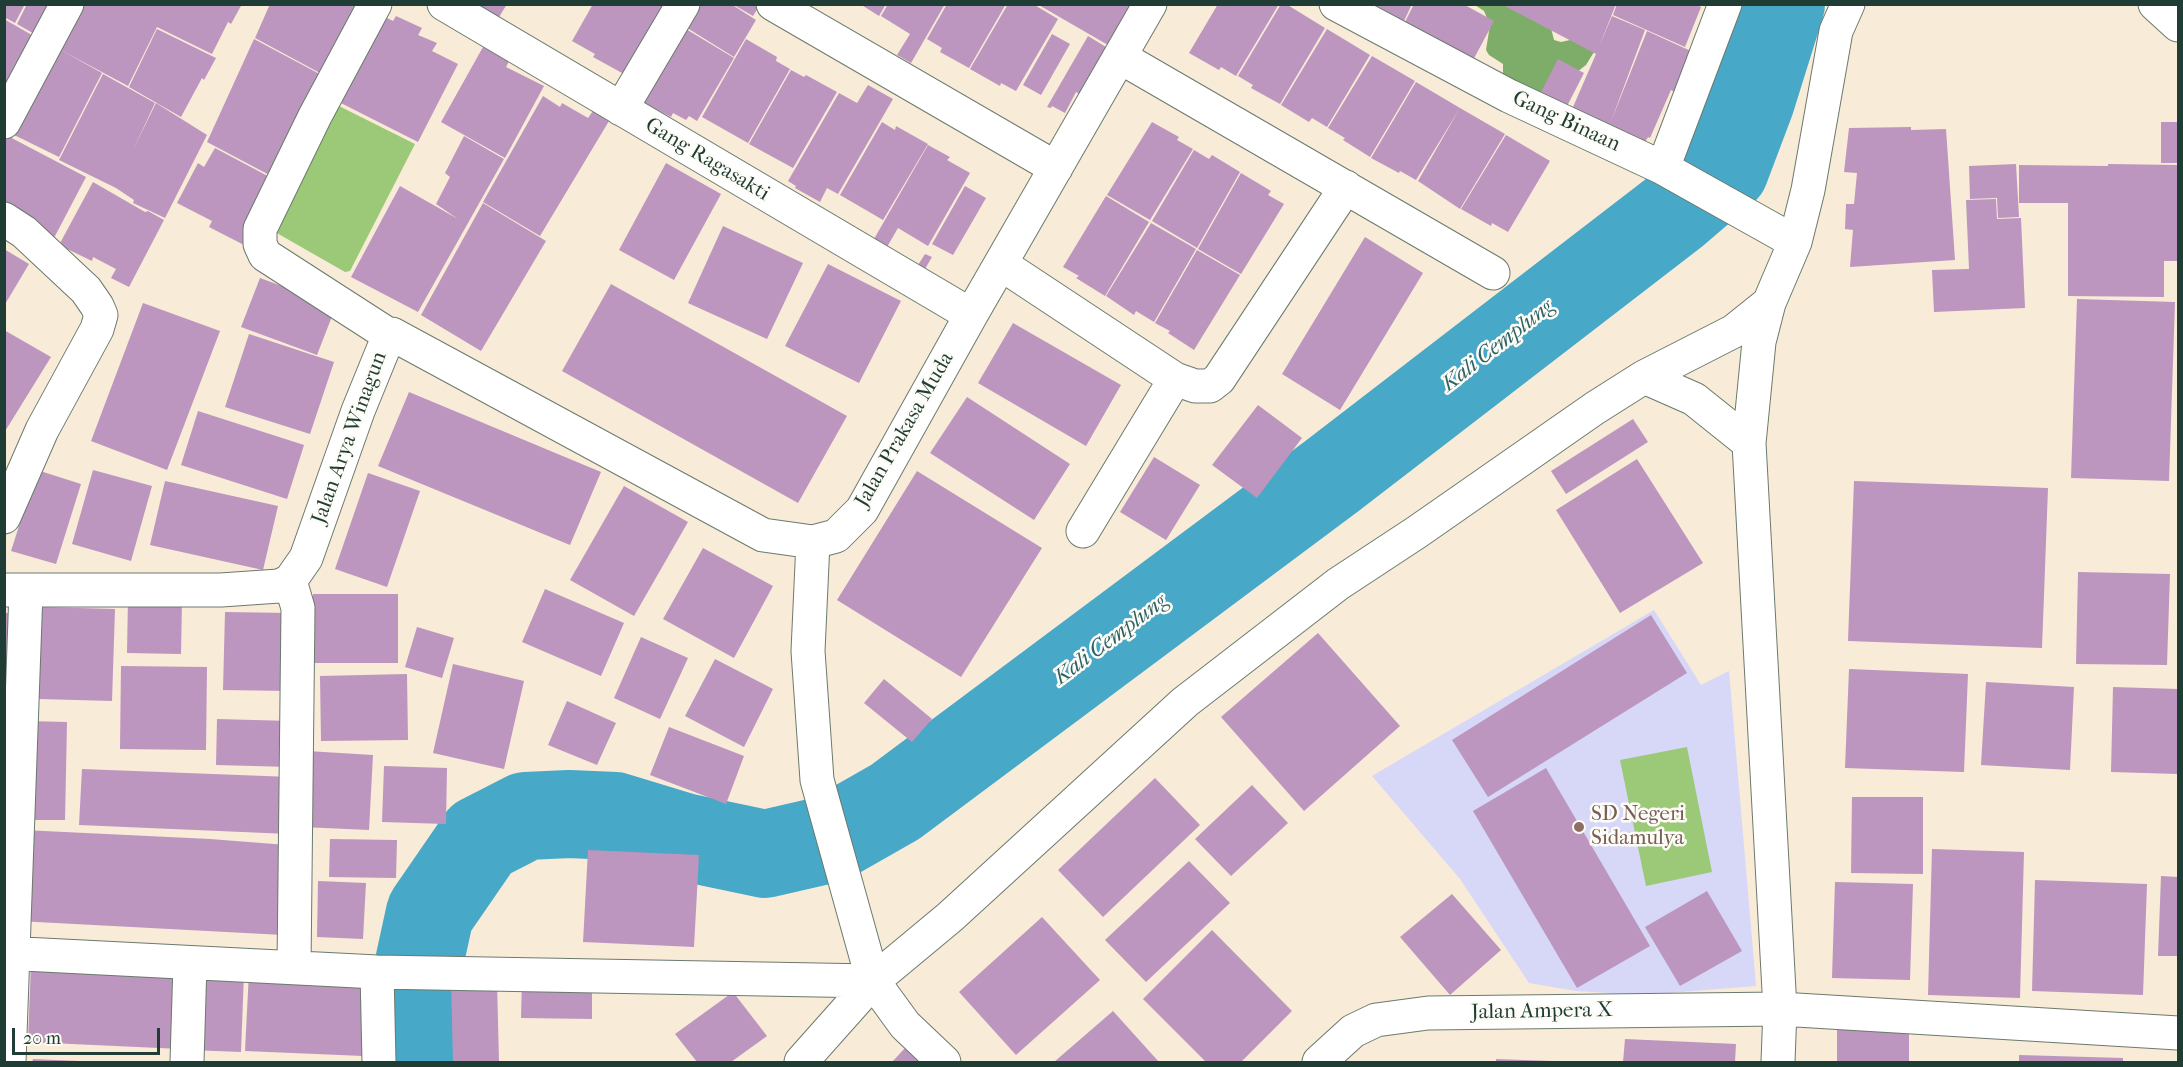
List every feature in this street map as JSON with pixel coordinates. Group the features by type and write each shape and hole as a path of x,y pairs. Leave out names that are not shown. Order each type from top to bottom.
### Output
{"street":[{"path":"4,122 67,4"},
{"path":"375,4 315,116 260,229 260,244 265,255 389,335"},
{"name":"Gang Ragasakti","path":"444,4 971,315"},
{"path":"621,109 683,4"},
{"path":"773,4 1056,168"},
{"name":"Jalan Prakasa Muda","path":"813,542 836,536 862,510 1150,4"},
{"name":"Gang Binaan","path":"1336,4 1509,96 1674,174 1795,242"},
{"path":"1674,174 1725,4"},
{"path":"1778,1062 1780,1009 1749,443 1759,342 1769,303 1795,242 1808,190 1836,31 1848,4"},
{"path":"2155,4 2178,25"},
{"path":"1120,57 1493,273"},
{"path":"1001,264 1175,380 1195,386 1210,386 1219,379 1346,187"},
{"path":"4,219 24,232 86,290 98,306 101,315 98,329 42,430 4,517"},
{"path":"801,1062 873,981 950,917 1185,702 1338,584 1595,408 1644,377 1734,331 1769,303"},
{"name":"Jalan Arya Winagun","path":"290,581 306,558 358,411 389,335 392,334 763,536 813,542"},
{"path":"1644,377 1694,399 1749,443"},
{"path":"1083,531 1175,380"},
{"path":"813,542 808,651 817,780 873,981 904,1025 944,1062"},
{"path":"9,1062 8,953 15,591 221,590 279,586 290,581 298,608 294,968"},
{"path":"8,953 382,972 873,981"},
{"path":"187,1062 190,963"},
{"path":"379,1062 382,972"},
{"name":"Jalan Ampera X","path":"1319,1062 1353,1031 1376,1020 1428,1013 1780,1009 2178,1034"}],"shaded area":[{"name":"SD Negeri Sidamulya","path":"1654,610 1701,685 1729,671 1756,986 1643,995 1576,991 1529,983 1460,879 1372,776"}],"green space":[{"path":"1475,5 1529,5 1551,28 1554,40 1561,42 1579,38 1594,52 1586,65 1551,92 1536,92 1503,76 1503,64 1489,55 1486,50 1490,25 1484,11"},
{"path":"333,103 415,144 350,271 345,272 275,232"},
{"path":"1687,747 1712,872 1646,886 1620,760"}],"building":[{"path":"4,4 25,4 15,23 4,17"},
{"path":"27,4 63,4 45,40 17,24"},
{"path":"71,4 242,4 231,24 228,22 212,54 157,27 128,86 57,48 102,73 59,157 6,131"},
{"path":"270,4 370,4 331,79 255,38"},
{"path":"475,4 507,4 496,22"},
{"path":"593,4 673,4 633,79 593,57 595,54 572,41"},
{"path":"686,4 731,4 756,20 734,57 676,21"},
{"path":"860,4 886,4 879,16"},
{"path":"888,4 945,4 911,63 897,55 910,34 881,16"},
{"path":"947,4 1006,4 969,68 940,52 942,48 927,39"},
{"path":"1008,4 1033,4 1058,19 1016,91 1001,83 1000,86 970,69"},
{"path":"1037,4 1107,6 1133,4 1108,45"},
{"path":"1218,4 1279,4 1236,76 1221,67 1219,70 1189,53"},
{"path":"1281,4 1286,4 1325,28 1280,104 1251,88 1253,85 1238,76"},
{"path":"1373,4 1412,4 1404,21"},
{"path":"1414,4 1463,4 1494,21 1471,64 1402,28"},
{"path":"1501,4 1616,4 1599,47 1612,16 1645,30 1610,124 1647,31 1693,52 1676,93 1671,90 1650,138 1648,137 1643,146 1570,114 1596,54"},
{"path":"1617,4 1695,4 1701,7 1685,47 1613,15"},
{"path":"734,5 760,5 753,16"},
{"path":"377,13 393,21 396,16 422,28 418,35 437,43 432,51 458,64 418,142 333,99"},
{"path":"4,19 44,42 4,98"},
{"path":"676,23 734,58 697,121 689,116 686,120 673,113 671,117 646,104 630,99"},
{"path":"157,29 216,58 204,80 202,78 181,117 129,87"},
{"path":"1327,29 1370,55 1327,127 1312,118 1309,122 1281,105"},
{"path":"1052,34 1070,44 1041,95 1023,85"},
{"path":"1088,36 1106,47 1079,94 1076,92 1065,113 1052,106 1047,107"},
{"path":"254,39 327,78 275,178 207,142"},
{"path":"746,39 777,57 776,61 790,69 748,143 702,117"},
{"path":"483,47 509,61 506,67 544,86 505,158 441,122"},
{"path":"1372,56 1415,81 1370,157 1328,128"},
{"path":"1558,59 1584,73 1564,112 1538,98"},
{"path":"791,70 804,77 806,75 837,92 793,168 749,144"},
{"path":"103,74 155,103 133,150 156,103 207,135 165,218 133,203 134,200 116,188 59,160"},
{"path":"1416,82 1460,108 1416,180 1371,158"},
{"path":"868,85 893,99 838,194 827,188 820,202 795,188 796,186 788,181 839,93 857,103"},
{"path":"543,96 560,107 562,103 588,118 593,111 609,121 540,236 483,202"},
{"path":"1460,108 1505,134 1460,209 1418,181"},
{"path":"882,122 895,130 896,126 928,144 883,220 840,195"},
{"path":"1152,122 1179,137 1177,140 1193,149 1150,220 1107,195"},
{"path":"2161,122 2178,122 2178,163 2161,163"},
{"path":"1911,127 1911,130 1946,129 1955,260 1850,267 1853,230 1845,229 1846,204 1854,204 1857,173 1844,172 1849,128"},
{"path":"4,134 86,177 54,238 39,231 42,226 4,206"},
{"path":"1506,135 1550,161 1508,232 1492,223 1491,226 1461,209"},
{"path":"464,136 504,159 418,312 351,277 400,186 458,219 436,204 450,177 445,173"},
{"path":"928,145 950,157 947,160 970,173 928,246 898,228 887,247 874,239"},
{"path":"215,148 279,182 246,246 209,227 212,221 177,203 198,163 204,167"},
{"path":"1194,150 1209,159 1212,155 1240,172 1197,248 1152,221"},
{"path":"666,163 721,194 674,280 619,250"},
{"path":"2016,164 2019,217 1998,218 1997,198 1970,199 1969,166"},
{"path":"2108,164 2178,165 2178,261 2164,261 2164,297 2068,296 2068,203 2019,203 2019,165 2108,166"},
{"path":"1241,173 1271,191 1268,195 1284,204 1241,274 1198,249"},
{"path":"93,182 145,212 148,211 164,220 129,287 111,278 116,269 93,257 92,261 59,245"},
{"path":"965,186 986,198 953,255 932,244"},
{"path":"1106,196 1149,222 1105,296 1063,267"},
{"path":"1996,199 1997,219 2021,218 2025,308 1934,312 1932,270 1969,269 1966,200"},
{"path":"483,203 546,241 481,351 421,315"},
{"path":"1151,223 1196,249 1154,322 1136,311 1134,315 1106,296"},
{"path":"723,226 803,263 767,339 688,303"},
{"path":"1365,237 1423,273 1340,410 1282,374"},
{"path":"4,249 29,264 4,306"},
{"path":"1197,250 1240,275 1194,350 1168,333 1170,331 1155,323"},
{"path":"925,254 932,257 925,269 918,265"},
{"path":"828,264 901,301 859,383 785,346"},
{"path":"260,278 336,306 317,355 241,327"},
{"path":"611,284 847,416 798,503 562,371"},
{"path":"2077,299 2175,302 2169,481 2071,478"},
{"path":"143,303 220,331 167,470 91,441"},
{"path":"1013,323 1121,385 1086,446 978,383"},
{"path":"4,330 51,357 4,433"},
{"path":"249,334 334,362 310,434 225,407"},
{"path":"409,392 601,472 570,545 378,466"},
{"path":"967,397 1070,464 1034,520 930,453"},
{"path":"1258,405 1302,438 1257,498 1212,465"},
{"path":"198,411 304,445 287,499 181,465"},
{"path":"1633,419 1648,442 1566,494 1551,471"},
{"path":"1154,457 1200,485 1166,540 1120,512"},
{"path":"1637,459 1703,563 1620,613 1556,510"},
{"path":"37,470 81,484 56,564 11,551"},
{"path":"93,470 152,486 131,561 72,544"},
{"path":"917,471 1042,548 961,677 837,600"},
{"path":"368,473 420,491 387,587 335,569"},
{"path":"165,481 278,506 263,570 150,545"},
{"path":"1854,481 2048,488 2042,648 1848,641"},
{"path":"624,486 688,522 634,616 570,580"},
{"path":"703,548 773,586 734,658 663,619"},
{"path":"2078,572 2170,574 2167,665 2076,664"},
{"path":"545,589 624,623 601,676 522,642"},
{"path":"313,594 398,594 398,663 313,663"},
{"path":"128,599 182,600 181,654 127,653"},
{"path":"41,607 115,609 112,701 39,699"},
{"path":"225,612 290,613 290,691 223,690"},
{"path":"4,613 19,613 18,699 4,699"},
{"path":"1651,615 1687,673 1488,797 1452,740"},
{"path":"417,627 454,638 442,678 405,667"},
{"path":"1318,633 1400,726 1304,811 1221,717"},
{"path":"641,637 688,658 660,719 614,698"},
{"path":"715,659 773,689 744,747 685,716"},
{"path":"453,664 524,681 504,769 433,753"},
{"path":"121,666 207,667 206,750 120,749"},
{"path":"1849,669 1968,674 1964,772 1845,768"},
{"path":"407,674 408,740 321,741 320,676"},
{"path":"884,679 932,719 912,742 864,703"},
{"path":"1986,682 2074,687 2070,770 1981,765"},
{"path":"2113,687 2178,689 2178,774 2111,772"},
{"path":"567,701 616,723 597,765 548,745"},
{"path":"217,719 291,721 290,767 216,765"},
{"path":"28,721 67,722 65,820 25,820"},
{"path":"669,727 744,756 726,804 650,775"},
{"path":"307,751 373,755 369,830 302,827"},
{"path":"384,766 447,768 446,824 382,822"},
{"path":"1546,768 1650,946 1577,988 1473,811"},
{"path":"82,769 291,777 289,834 79,825"},
{"path":"1155,778 1200,825 1103,917 1058,870"},
{"path":"1252,785 1288,823 1231,876 1195,839"},
{"path":"1852,797 1923,797 1923,874 1851,873"},
{"path":"23,830 287,845 283,935 18,921"},
{"path":"330,839 397,840 396,878 329,877"},
{"path":"1932,849 2024,852 2020,998 1928,995"},
{"path":"588,850 699,855 694,947 583,942"},
{"path":"1189,861 1230,903 1146,982 1105,940"},
{"path":"2161,876 2178,877 2178,956 2158,956"},
{"path":"2035,880 2147,884 2143,995 2032,991"},
{"path":"318,881 366,883 363,939 317,937"},
{"path":"1835,882 1913,884 1910,980 1832,978"},
{"path":"1707,891 1742,951 1680,986 1645,927"},
{"path":"1452,894 1501,950 1450,995 1400,937"},
{"path":"1042,917 1100,980 1016,1055 959,992"},
{"path":"1212,930 1292,1011 1241,1062 1206,1062 1143,999"},
{"path":"31,963 184,970 181,1049 28,1042"},
{"path":"194,972 244,973 241,1052 190,1050"},
{"path":"249,972 367,977 363,1056 245,1051"},
{"path":"522,978 592,979 592,1019 521,1018"},
{"path":"497,981 499,1062 453,1062 451,982"},
{"path":"733,992 767,1036 731,1062 697,1062 675,1034"},
{"path":"1113,1011 1159,1062 1054,1062"},
{"path":"1837,1022 1909,1022 1909,1062 1837,1062"},
{"path":"1625,1039 1736,1044 1735,1062 1623,1062"},
{"path":"906,1047 923,1062 892,1062"},
{"path":"2019,1055 2123,1058 2123,1062 2019,1062"},
{"path":"33,1059 80,1061 80,1062 32,1062"},
{"path":"1496,1059 1553,1061 1553,1062 1496,1062"}],"waterway":[{"name":"Kali Cemplung","path":"432,1062 418,968 430,913 481,839 526,816 569,814 615,816 684,837 765,854 830,839 895,802 1332,476 1675,212 1725,169 1751,100 1781,4"}],"place":[{"name":"SD Negeri Sidamulya","path":"1579,827"}]}
